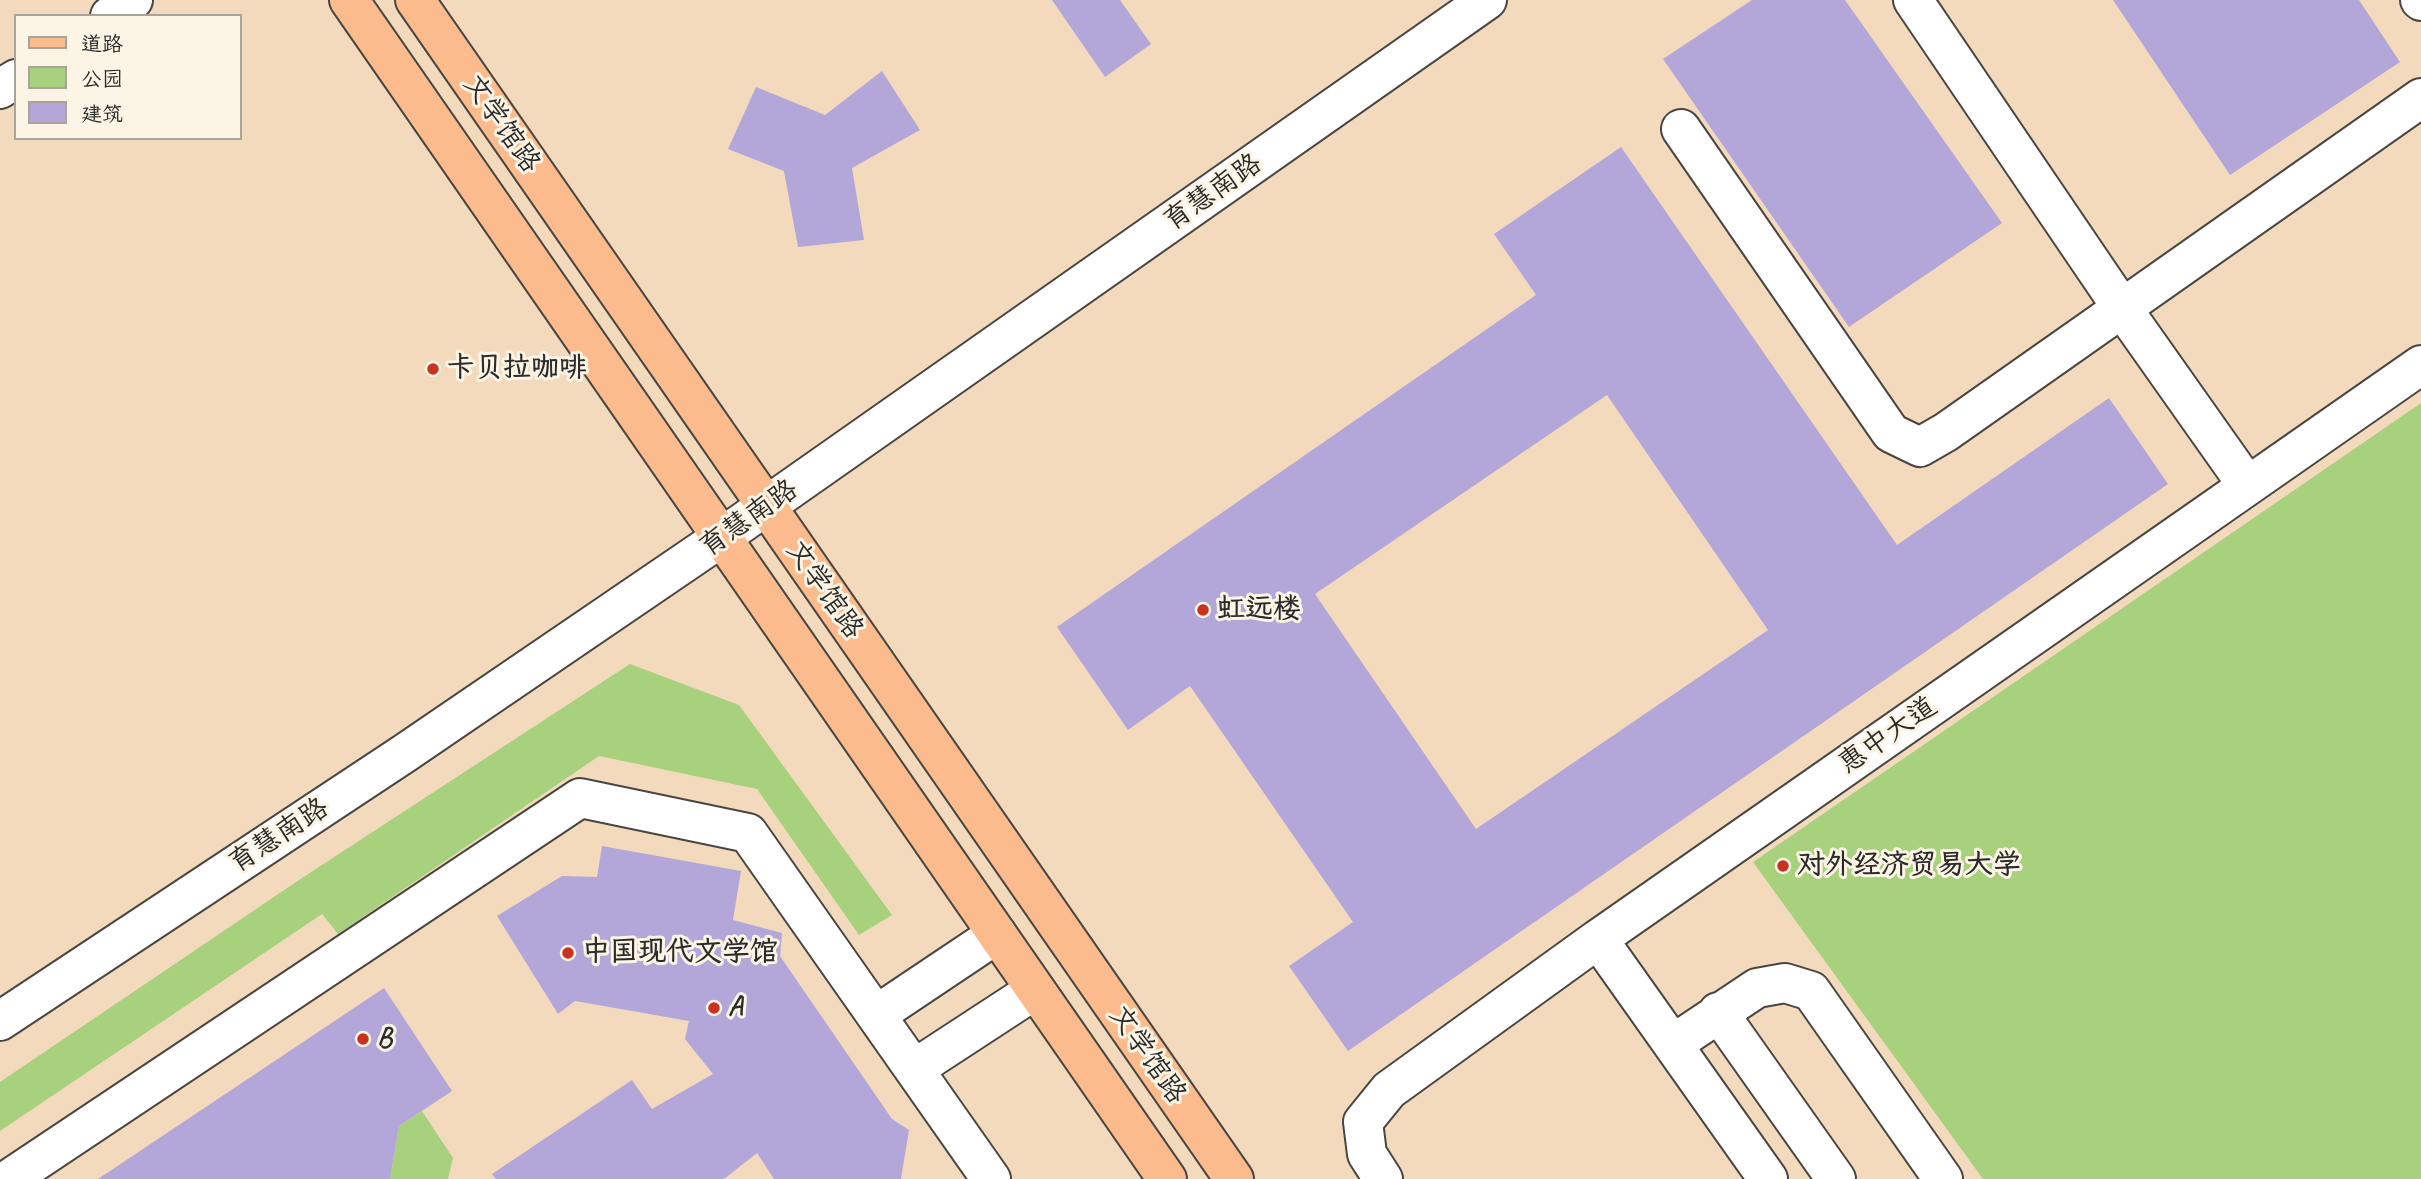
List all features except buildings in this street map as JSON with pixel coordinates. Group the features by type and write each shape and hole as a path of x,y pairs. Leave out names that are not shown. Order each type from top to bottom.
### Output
{"main road":[{"name":"文学馆路","path":"349,0 1167,1179"},
{"name":"文学馆路","path":"415,0 1234,1179"}],"street":[{"path":"113,14 133,0"},
{"name":"育慧南路","path":"0,1021 405,753 723,537 1487,0"},
{"path":"1913,0 2122,308 2247,485"},
{"path":"1681,129 1891,433 1920,447 1946,432 2421,99"},
{"name":"惠中大道","path":"1383,1179 1367,1154 1363,1122 1389,1090 1598,939 2421,365"},
{"path":"9,1179 580,798 748,832 991,1179"},
{"path":"876,1016 997,934"},
{"path":"1598,939 1768,1179"},
{"path":"1673,1044 1757,988 1785,983 1811,991 1943,1179"},
{"path":"914,1069 1035,990"},
{"path":"1718,1012 1836,1179"}],"green space":[{"path":"2421,403 2421,1179 1983,1179 1753,862"},
{"path":"630,664 739,705 892,915 859,935 757,789 599,756 338,934 322,914 0,1131 0,1082 302,878"},
{"path":"422,1111 453,1158 448,1179 390,1179 399,1126"}],"place":[{"name":"卡贝拉咖啡","path":"433,369"},
{"name":"虹远楼","path":"1203,610"},
{"name":"对外经济贸易大学","path":"1783,866"},
{"name":"中国现代文学馆","path":"568,953"},
{"name":"A","path":"714,1008"},
{"name":"B","path":"363,1039"}]}
